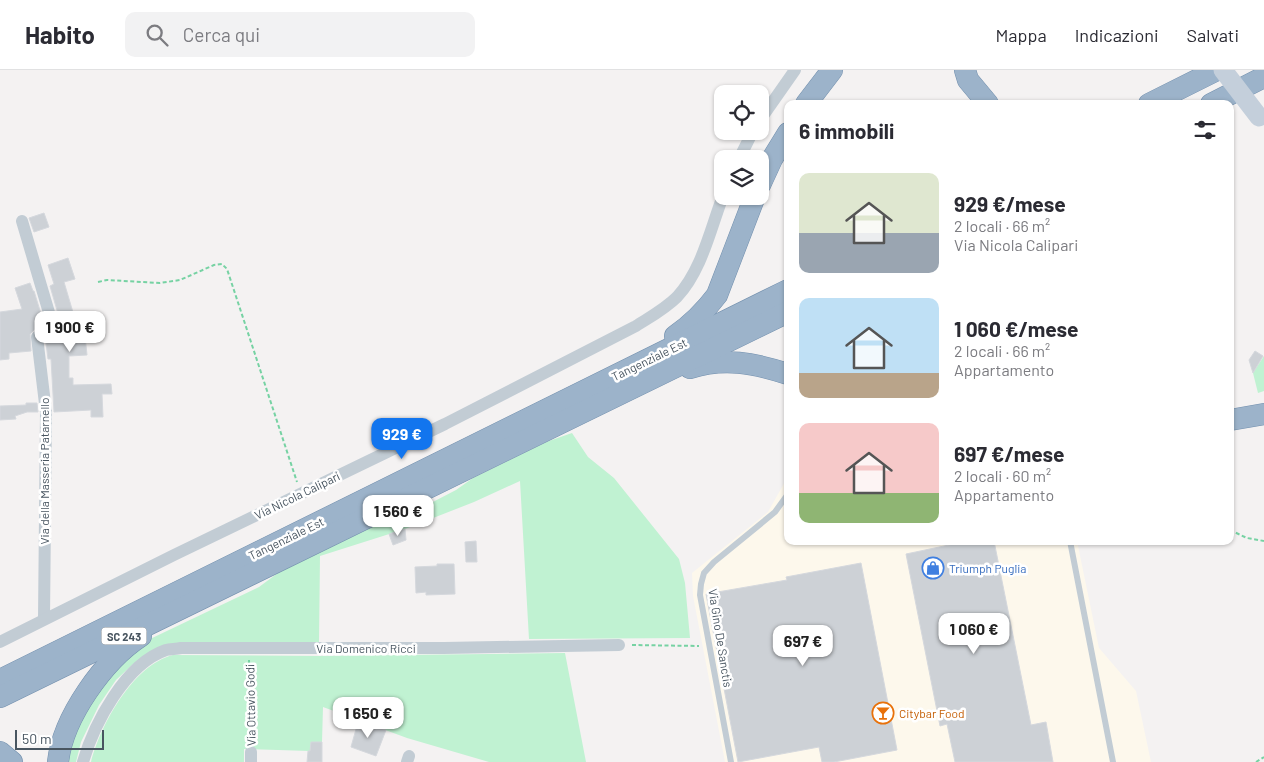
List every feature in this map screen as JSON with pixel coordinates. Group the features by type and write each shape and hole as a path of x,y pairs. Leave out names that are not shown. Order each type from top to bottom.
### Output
{"highway":[{"path":"809,100 832,70"},
{"path":"965,70 968,80 985,100"},
{"path":"1156,100 1217,70"},
{"path":"1170,100 1228,70"},
{"path":"1219,100 1264,77"},
{"path":"769,166 784,140"},
{"path":"751,205 727,273 717,294 708,307 694,322 663,344 572,391 564,410 583,417 691,367 707,363 738,362 761,365 784,373"},
{"name":"Tangenziale Est","path":"0,697 249,574 564,410 784,292"},
{"name":"Tangenziale Est","path":"0,680 564,410 784,314"},
{"path":"1234,407 1264,402"},
{"path":"1234,419 1264,414"},
{"path":"58,762 63,739 71,720 91,686 106,667 139,638 236,588 249,574"},
{"path":"0,752 12,762"}],"main road":[{"path":"1223,70 1261,110"},
{"path":"1238,70 1261,110"}],"street":[{"path":"769,107 795,70"},
{"name":"Via Nicola Calipari","path":"0,642 445,424 636,326 676,298 687,284 696,267 720,205"},
{"name":"Via della Masseria Patarnello","path":"22,221 55,334 37,337 46,412 44,619"},
{"name":"Via Domenico Ricci","path":"83,762 90,740 102,714 117,692 131,675 148,661 166,650 181,648 444,648 619,645"}],"lane":[{"name":"Via Gino De Sanctis","path":"731,762 700,595 700,584 704,574 714,562 775,512 784,500"},
{"path":"1071,545 1113,762"}],"path":[{"path":"98,282 107,280 160,284 180,280 222,264 227,269 300,494"},
{"path":"1234,532 1247,538 1264,541"},
{"path":"619,645 709,646"},
{"name":"Via Ottavio Godi","path":"249,648 251,757"},
{"path":"1256,762 1264,757"}],"shaded area":[{"path":"784,483 784,545 1078,545 1099,648 1136,691 1151,762 725,762 693,596 692,573 768,512"}],"green space":[{"path":"1264,356 1264,391 1258,393 1253,373"},
{"path":"572,433 588,457 614,478 679,559 685,583 690,638 529,639 520,481 474,502 405,529 320,556 319,642 192,643 133,664 116,680 99,705 81,742 76,762 66,762 71,735 104,676 148,640 259,587 286,567 377,523 402,518 456,490 473,478 546,442"},
{"path":"565,653 586,762 489,762 407,738 323,707 322,742 311,742 310,751 244,749 244,762 91,762 102,731 132,683 158,661 173,655 317,656"}],"building":[{"path":"44,213 49,227 34,232 29,218"},
{"path":"68,258 75,279 64,282 80,336 85,336 87,355 69,356 69,378 73,378 73,385 111,384 112,394 102,394 103,417 91,417 91,410 54,412 51,359 48,359 46,343 60,339 63,331 50,286 54,284 48,265"},
{"path":"30,283 45,327 35,329 30,334 31,351 9,353 9,359 0,360 0,312 22,309 15,288"},
{"path":"1255,351 1263,356 1253,373 1249,360"},
{"path":"26,403 37,403 38,412 27,412 15,416 16,419 0,420 0,406 26,405"},
{"path":"405,529 406,540 393,545 389,534"},
{"path":"476,541 477,562 466,562 465,542"},
{"path":"949,545 995,545 1031,725 1046,722 1053,762 955,762 947,724 940,726 906,554"},
{"path":"861,563 897,750 834,762 822,762 819,747 738,762 706,594 787,580 786,577"},
{"path":"437,564 454,564 455,594 426,595 426,592 416,593 415,567 437,566"},
{"path":"358,722 377,729 377,727 386,730 376,756 351,747"},
{"path":"311,742 322,742 322,762 307,762"}],"place":[{"name":"Triumph Puglia","path":"933,568"},
{"name":"Citybar Food","path":"883,713"}]}
